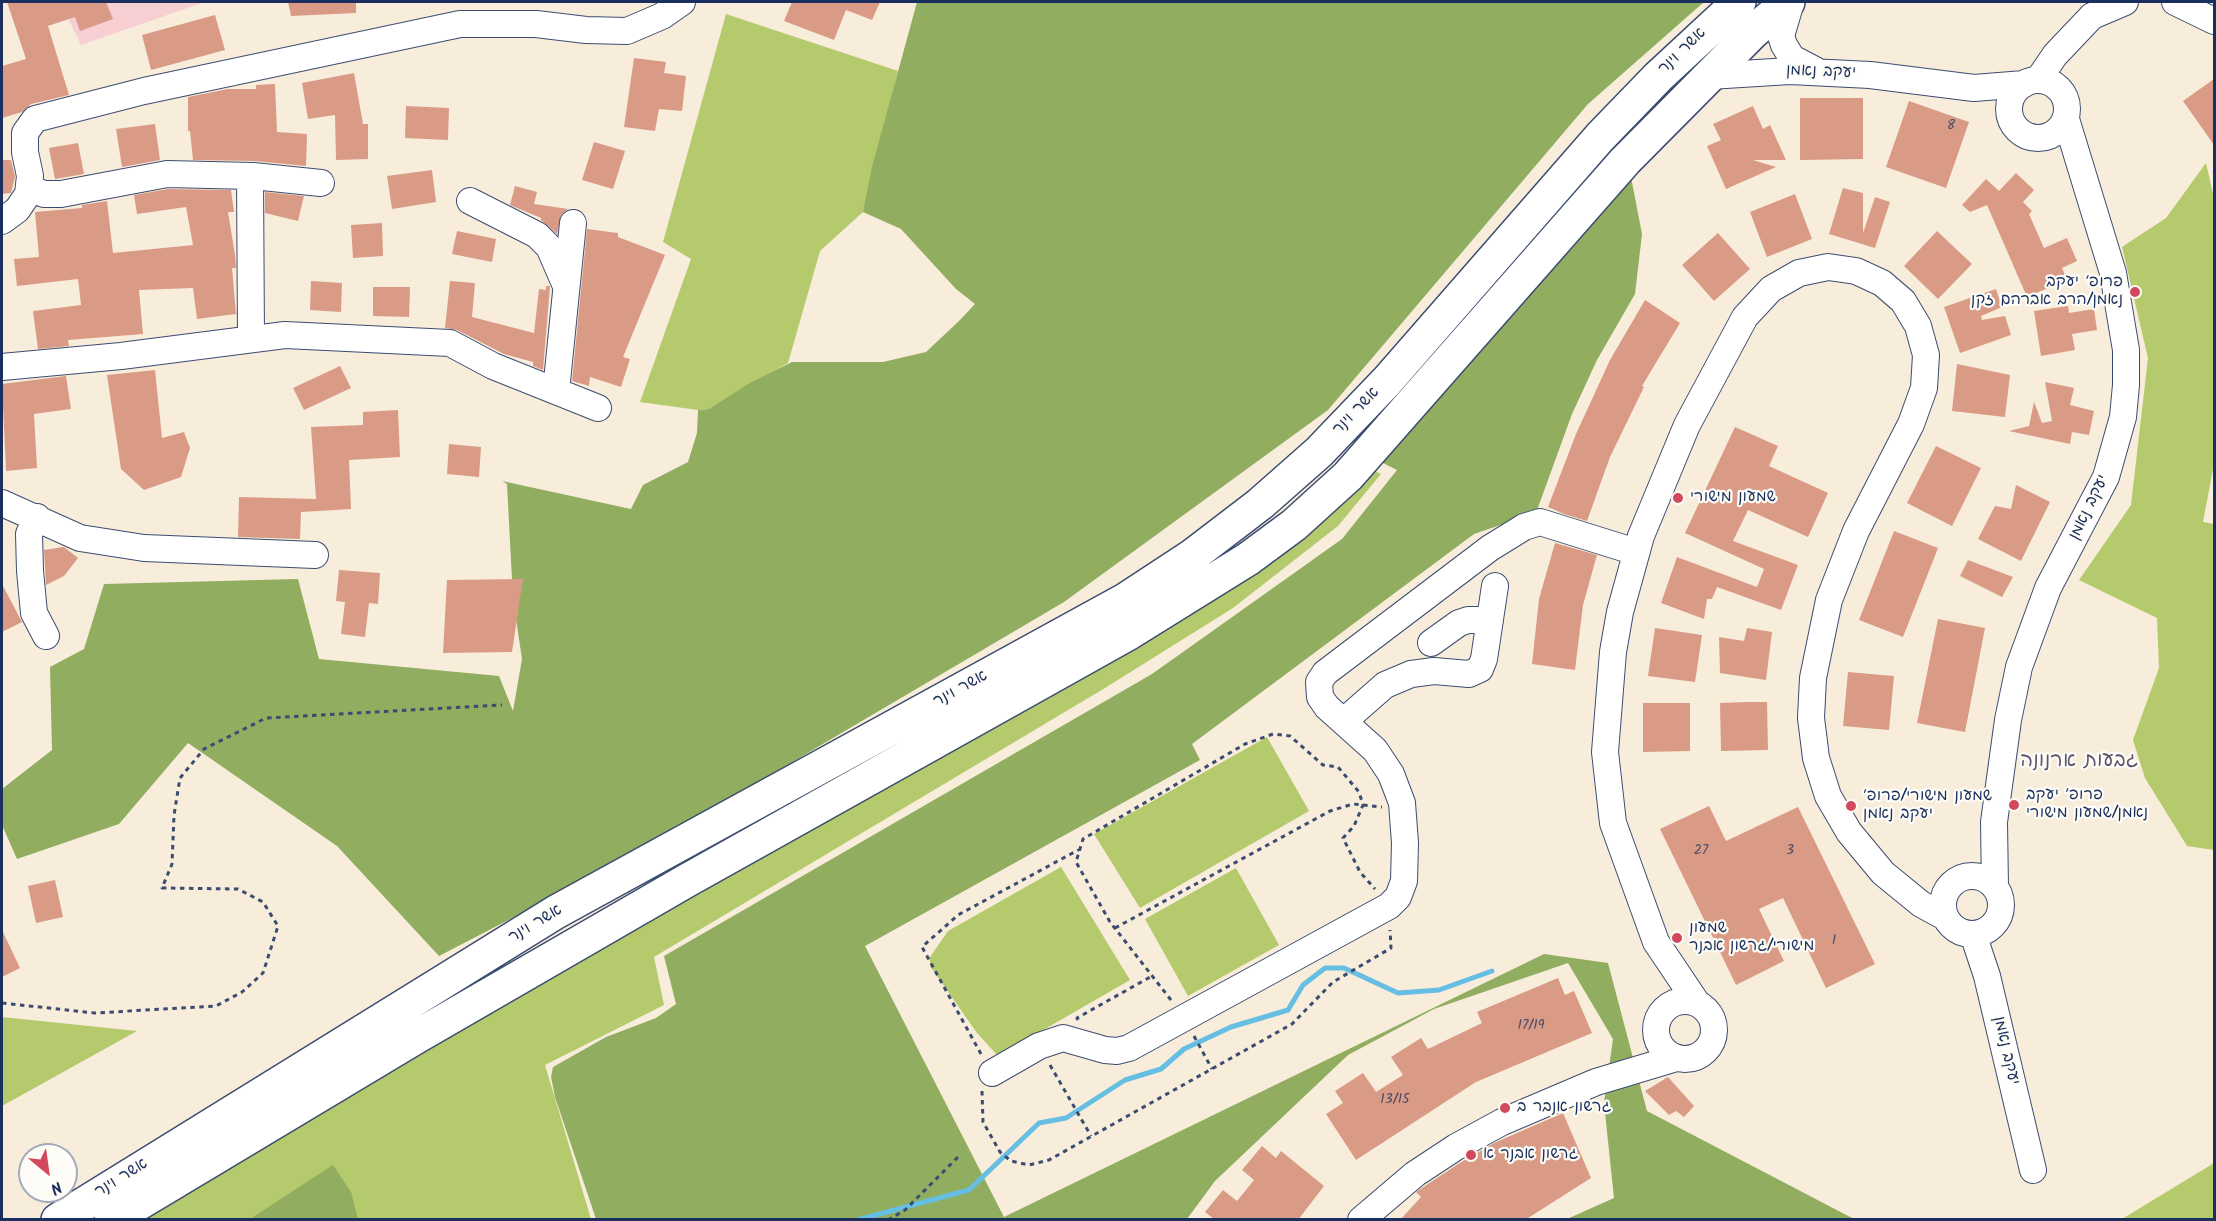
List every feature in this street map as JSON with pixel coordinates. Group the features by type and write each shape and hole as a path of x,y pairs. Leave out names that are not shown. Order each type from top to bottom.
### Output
{"main road":[{"name":"אשר וינר","path":"100,1209 556,912 1125,600 1192,556 1260,504 1319,452 1387,381 1600,137 1658,77 1739,2"},
{"name":"אשר וינר","path":"58,1220 100,1209 416,1037 686,881 1129,633 1248,559 1294,525 1348,476 1555,237 1709,76 1789,2"},
{"path":"51,1220 100,1209"}],"street":[{"path":"2,221 17,210 28,194 30,176 25,152 25,133 35,118 460,24 536,24 586,30 627,31 662,16 682,2"},
{"path":"1789,2 1781,36 1784,45 1792,58 1821,71"},
{"path":"2075,32 2064,58 2062,93 2068,110 2066,119 2056,133 2040,138 2023,134 2013,122 2010,113 2012,97 2031,82 2075,32 2092,16 2125,2"},
{"path":"2175,2 2214,21"},
{"name":"יעקב נאמן","path":"1709,76 1750,72 1821,71 1974,88 2031,82"},
{"path":"2031,82 2048,82 2062,93"},
{"name":"יעקב נאמן","path":"1933,84 1970,97 2013,122"},
{"name":"יעקב נאמן","path":"1995,887 1994,822 2011,701 2026,642 2048,588 2106,477 2123,417 2126,362 2122,313 2103,234 2066,119"},
{"name":"יעקב נאמן","path":"2040,138 2059,150 2087,187"},
{"path":"29,188 44,194 61,194 167,174 250,176 321,183"},
{"path":"250,176 251,339"},
{"path":"470,201 537,235 549,247 567,288"},
{"path":"556,391 573,223"},
{"path":"1677,1058 1665,1051 1659,1044 1663,981 1656,942 1617,838 1605,771 1606,712 1613,652 1636,552 1670,461 1705,388 1745,317 1771,289 1799,273 1828,267 1856,271 1865,275 1882,283 1903,301 1918,326 1926,355 1924,388 1911,424 1856,531 1829,600 1813,678 1811,718 1816,758 1828,796 1849,832 1891,879 1921,904 1946,917 1957,930 1973,934 1982,932 1996,921 2001,904 1995,887 1982,877 1965,876 1953,884 1922,888 1891,879"},
{"path":"2,367 121,356 285,335 450,343 493,366 598,408"},
{"path":"2,503 80,538 144,548 315,555"},
{"path":"37,517 29,534 30,571 34,613 46,636"},
{"path":"986,1083 1039,1046 1062,1038 1117,1051 1130,1048 1389,906 1398,897 1404,881 1405,843 1402,809 1391,774 1375,750 1327,707 1320,697 1319,682 1325,673 1490,548 1524,527 1540,522 1636,552"},
{"path":"1344,721 1385,685 1411,674 1434,671 1468,674 1479,669 1485,659 1495,585"},
{"path":"1431,643 1459,623 1468,620 1490,620"},
{"name":"יעקב נאמן","path":"1953,884 1974,863 1984,847 1994,822"},
{"path":"1946,917 1943,902 1953,884"},
{"name":"יעקב נאמן","path":"1973,934 1987,976 2033,1170"},
{"path":"1361,1220 1407,1179 1456,1147 1503,1122 1596,1082 1677,1058 1694,1057 1703,1053 1714,1033 1712,1020 1705,1008 1697,1003 1656,942"},
{"path":"1596,1082 1630,1058 1659,1018 1679,1001 1697,1003"}],"path":[{"path":"2,1003 96,1013 216,1006 242,992 263,973 278,926 263,902 238,889 162,888 172,864 174,815 180,778 204,749 266,718 502,705"},
{"path":"1080,849 958,915 922,946 986,1083 983,1122 1000,1152 1011,1161 1029,1165 1049,1160 1292,1024 1333,982 1391,948 1389,906 1359,872 1343,838 1354,826 1363,805 1359,792 1338,767 1323,765 1290,736 1273,734 1245,744 1083,839 1080,849 1076,862 1115,928 1184,1017 1212,1068"},
{"path":"1115,928 1330,811 1353,804 1402,809"},
{"path":"1095,1047 1077,1018 1152,976"},
{"path":"1039,1046 1091,1136"},
{"path":"888,1220 905,1210 960,1155"}],"shaded area":[{"path":"60,2 205,2 81,45"}],"green space":[{"path":"917,2 1704,2 1588,104 1328,410 1064,602 636,854 439,956 337,846 188,743 119,824 17,859 2,825 2,789 52,750 50,667 84,649 104,584 298,579 319,659 499,676 513,711 522,659 513,599 507,484 502,481 631,509 643,485 688,462 697,433 698,410 709,409 750,383 792,362 883,362 926,352 959,321 975,304 956,289 901,229 863,212 872,167"},
{"path":"726,14 898,71 863,212 820,251 788,363 709,409 698,410 640,402 691,259 663,242"},
{"path":"2206,163 2214,198 2214,464 2203,522 2214,524 2214,850 2187,846 2145,778 2133,740 2159,668 2157,618 2079,580 2131,505 2148,358 2122,247 2166,218"},
{"path":"1631,177 1642,234 1635,294 1597,360 1572,414 1536,513 1474,534 1192,744 1200,760 865,946 1004,1217 1544,954 1608,963 1647,1111 1854,1219 1567,1219 1614,1198 1604,1103 1613,1039 1568,963 1434,1009 1348,1055 1215,1181 1187,1219 596,1219 555,1097 551,1077 553,1067 606,1037 656,1018 676,1004 664,956 1152,674 1342,539 1397,470 1375,459 1500,329 1549,266"},
{"path":"1367,467 1381,474 1338,526 1233,608 1105,688 654,957 664,1005 545,1065 591,1219 138,1220 401,1060 1144,629"},
{"path":"1267,737 1309,811 1140,908 1094,834"},
{"path":"1061,867 1130,980 998,1056 977,1033 930,966 930,957 948,931"},
{"path":"1236,868 1279,945 1188,996 1145,919"},
{"path":"2,1017 137,1031 2,1106"},
{"path":"2214,1163 2214,1219 2122,1219"},
{"path":"333,1165 351,1192 358,1219 250,1219"}],"building":[{"path":"7,2 106,2 113,19 80,31 75,17 48,26 69,95 31,104 22,112 2,118 2,66 26,59"},
{"path":"288,2 356,2 356,13 291,16"},
{"path":"792,2 880,2 872,20 846,10 834,40 784,21"},
{"path":"215,15 225,50 151,70 142,35"},
{"path":"634,58 666,62 664,73 686,76 682,111 659,109 655,131 624,127"},
{"path":"354,73 363,124 368,124 368,159 336,160 335,115 308,119 302,83"},
{"path":"2214,79 2214,145 2183,101"},
{"path":"275,84 277,132 307,134 306,166 254,161 193,160 190,131 188,131 188,97 228,89 256,89 256,85"},
{"path":"1800,98 1863,98 1863,159 1800,160"},
{"path":"1909,101 1969,122 1946,188 1886,167"},
{"path":"406,106 449,108 448,140 405,138"},
{"path":"1753,106 1763,129 1770,125 1786,160 1753,160 1776,167 1726,189 1707,146 1721,140 1713,124"},
{"path":"155,124 160,160 122,167 116,129"},
{"path":"594,142 625,151 613,189 582,180"},
{"path":"78,143 84,174 55,179 49,148"},
{"path":"2,160 11,160 15,177 11,193 2,194"},
{"path":"432,170 436,202 392,209 387,176"},
{"path":"2016,173 2034,190 2023,202 2032,211 2029,214 2044,248 2067,238 2077,261 2062,268 2067,280 2027,297 1987,205 1970,212 1962,205 1986,179 1999,191"},
{"path":"515,186 537,192 534,204 568,209 561,215 557,234 541,218 510,205"},
{"path":"1843,188 1863,193 1863,233 1875,197 1890,202 1875,248 1829,234"},
{"path":"168,189 231,190 234,212 228,212 235,255 236,268 232,268 236,314 197,319 193,288 139,290 143,334 68,340 69,346 38,349 33,311 81,305 78,279 17,286 14,259 39,257 35,212 82,208 82,205 107,201 113,253 193,245 186,207 137,214 134,195"},
{"path":"265,192 304,196 298,221 265,213"},
{"path":"1795,194 1812,239 1767,257 1750,212"},
{"path":"382,223 383,256 353,258 351,225"},
{"path":"587,229 618,233 618,237 665,255 623,357 630,359 621,387 590,377 589,386 572,381"},
{"path":"457,231 496,239 492,262 452,254"},
{"path":"1937,231 1972,264 1938,299 1904,266"},
{"path":"1718,233 1750,269 1714,301 1682,265"},
{"path":"311,281 342,283 341,312 310,310"},
{"path":"450,281 475,283 472,317 534,333 539,289 546,290 546,286 550,286 543,370 533,366 533,362 504,354 457,330 445,328"},
{"path":"373,287 410,287 409,317 373,316"},
{"path":"1996,289 2002,307 1981,316 1982,320 2005,316 2011,335 1960,353 1944,307"},
{"path":"1645,300 1680,323 1642,386 1644,387 1610,457 1587,521 1564,514 1548,507 1576,434 1610,360"},
{"path":"2068,306 2069,313 2094,309 2097,330 2072,334 2075,350 2041,356 2034,311"},
{"path":"1957,364 2010,375 2005,417 1952,411"},
{"path":"340,366 351,388 304,410 293,388"},
{"path":"155,370 162,438 184,432 190,448 181,477 144,490 121,469 107,375"},
{"path":"66,376 71,409 34,414 37,468 6,471 2,384"},
{"path":"2045,382 2074,388 2070,405 2094,411 2089,435 2072,432 2070,444 2009,431 2029,426 2034,402 2042,423 2052,421"},
{"path":"398,410 400,457 349,460 351,509 301,512 300,539 238,537 239,497 316,499 311,427 363,425 363,412"},
{"path":"1735,427 1778,446 1769,466 1828,493 1808,537 1748,510 1733,541 1798,565 1781,610 1717,587 1712,599 1707,599 1704,619 1661,603 1677,557 1757,587 1764,569 1685,533"},
{"path":"449,444 481,447 479,477 447,474"},
{"path":"1936,446 1981,468 1952,526 1907,503"},
{"path":"2016,485 2050,502 2021,561 1978,539 1995,506 2011,509"},
{"path":"1894,531 1938,548 1903,637 1859,620"},
{"path":"1555,543 1597,555 1583,605 1575,670 1532,664 1539,599"},
{"path":"64,547 78,558 64,576 46,585 44,550"},
{"path":"1968,560 2013,577 2002,597 1960,576"},
{"path":"339,570 380,573 378,604 369,603 365,637 341,634 345,602 336,601"},
{"path":"523,579 512,652 443,653 447,580"},
{"path":"2,584 22,622 2,632"},
{"path":"1938,619 1985,628 1965,732 1917,723"},
{"path":"1655,628 1702,635 1695,682 1648,676"},
{"path":"1747,628 1772,632 1766,680 1720,673 1719,637 1744,641"},
{"path":"1848,672 1894,676 1889,730 1843,726"},
{"path":"1767,702 1768,750 1721,751 1720,703"},
{"path":"1643,703 1690,703 1690,751 1643,752"},
{"path":"1709,806 1726,841 1798,807 1875,964 1826,988 1783,898 1759,909 1784,961 1736,985 1660,829"},
{"path":"55,880 63,917 36,923 28,886"},
{"path":"2,930 20,968 2,977"},
{"path":"1558,978 1565,995 1574,991 1592,1033 1476,1082 1356,1160 1326,1114 1343,1103 1335,1091 1363,1073 1376,1092 1403,1075 1391,1057 1421,1038 1428,1049 1482,1023 1477,1012"},
{"path":"1668,1077 1694,1106 1684,1117 1676,1111 1669,1115 1645,1091"},
{"path":"1563,1113 1591,1178 1525,1220 1400,1220 1421,1197 1416,1192 1458,1164 1494,1143"},
{"path":"1262,1146 1276,1158 1281,1151 1324,1186 1298,1220 1215,1220 1205,1212 1223,1190 1237,1201 1254,1180 1242,1170"}],"waterway":[{"path":"857,1220 969,1190 1039,1123 1066,1118 1125,1080 1161,1069 1184,1049 1231,1027 1288,1010 1303,985 1325,968 1344,968 1398,993 1439,990 1492,971"}],"place":[{"name":"פרופ׳ יעקב נאמן/הרב אברהם זקן","path":"2135,292"},
{"name":"שמעון מישורי","path":"1678,498"},
{"name":"פרופ׳ יעקב נאמן/שמעון מישורי","path":"2014,805"},
{"name":"שמעון מישורי/פרופ׳ יעקב נאמן","path":"1851,806"},
{"name":"שמעון מישורי/גרשון אבנר","path":"1677,938"},
{"name":"גרשון אנבר ב","path":"1505,1108"},
{"name":"גרשון אבנר א","path":"1471,1155"}],"district":[{"name":"גבעות ארנונה","path":"2079,763"}]}
